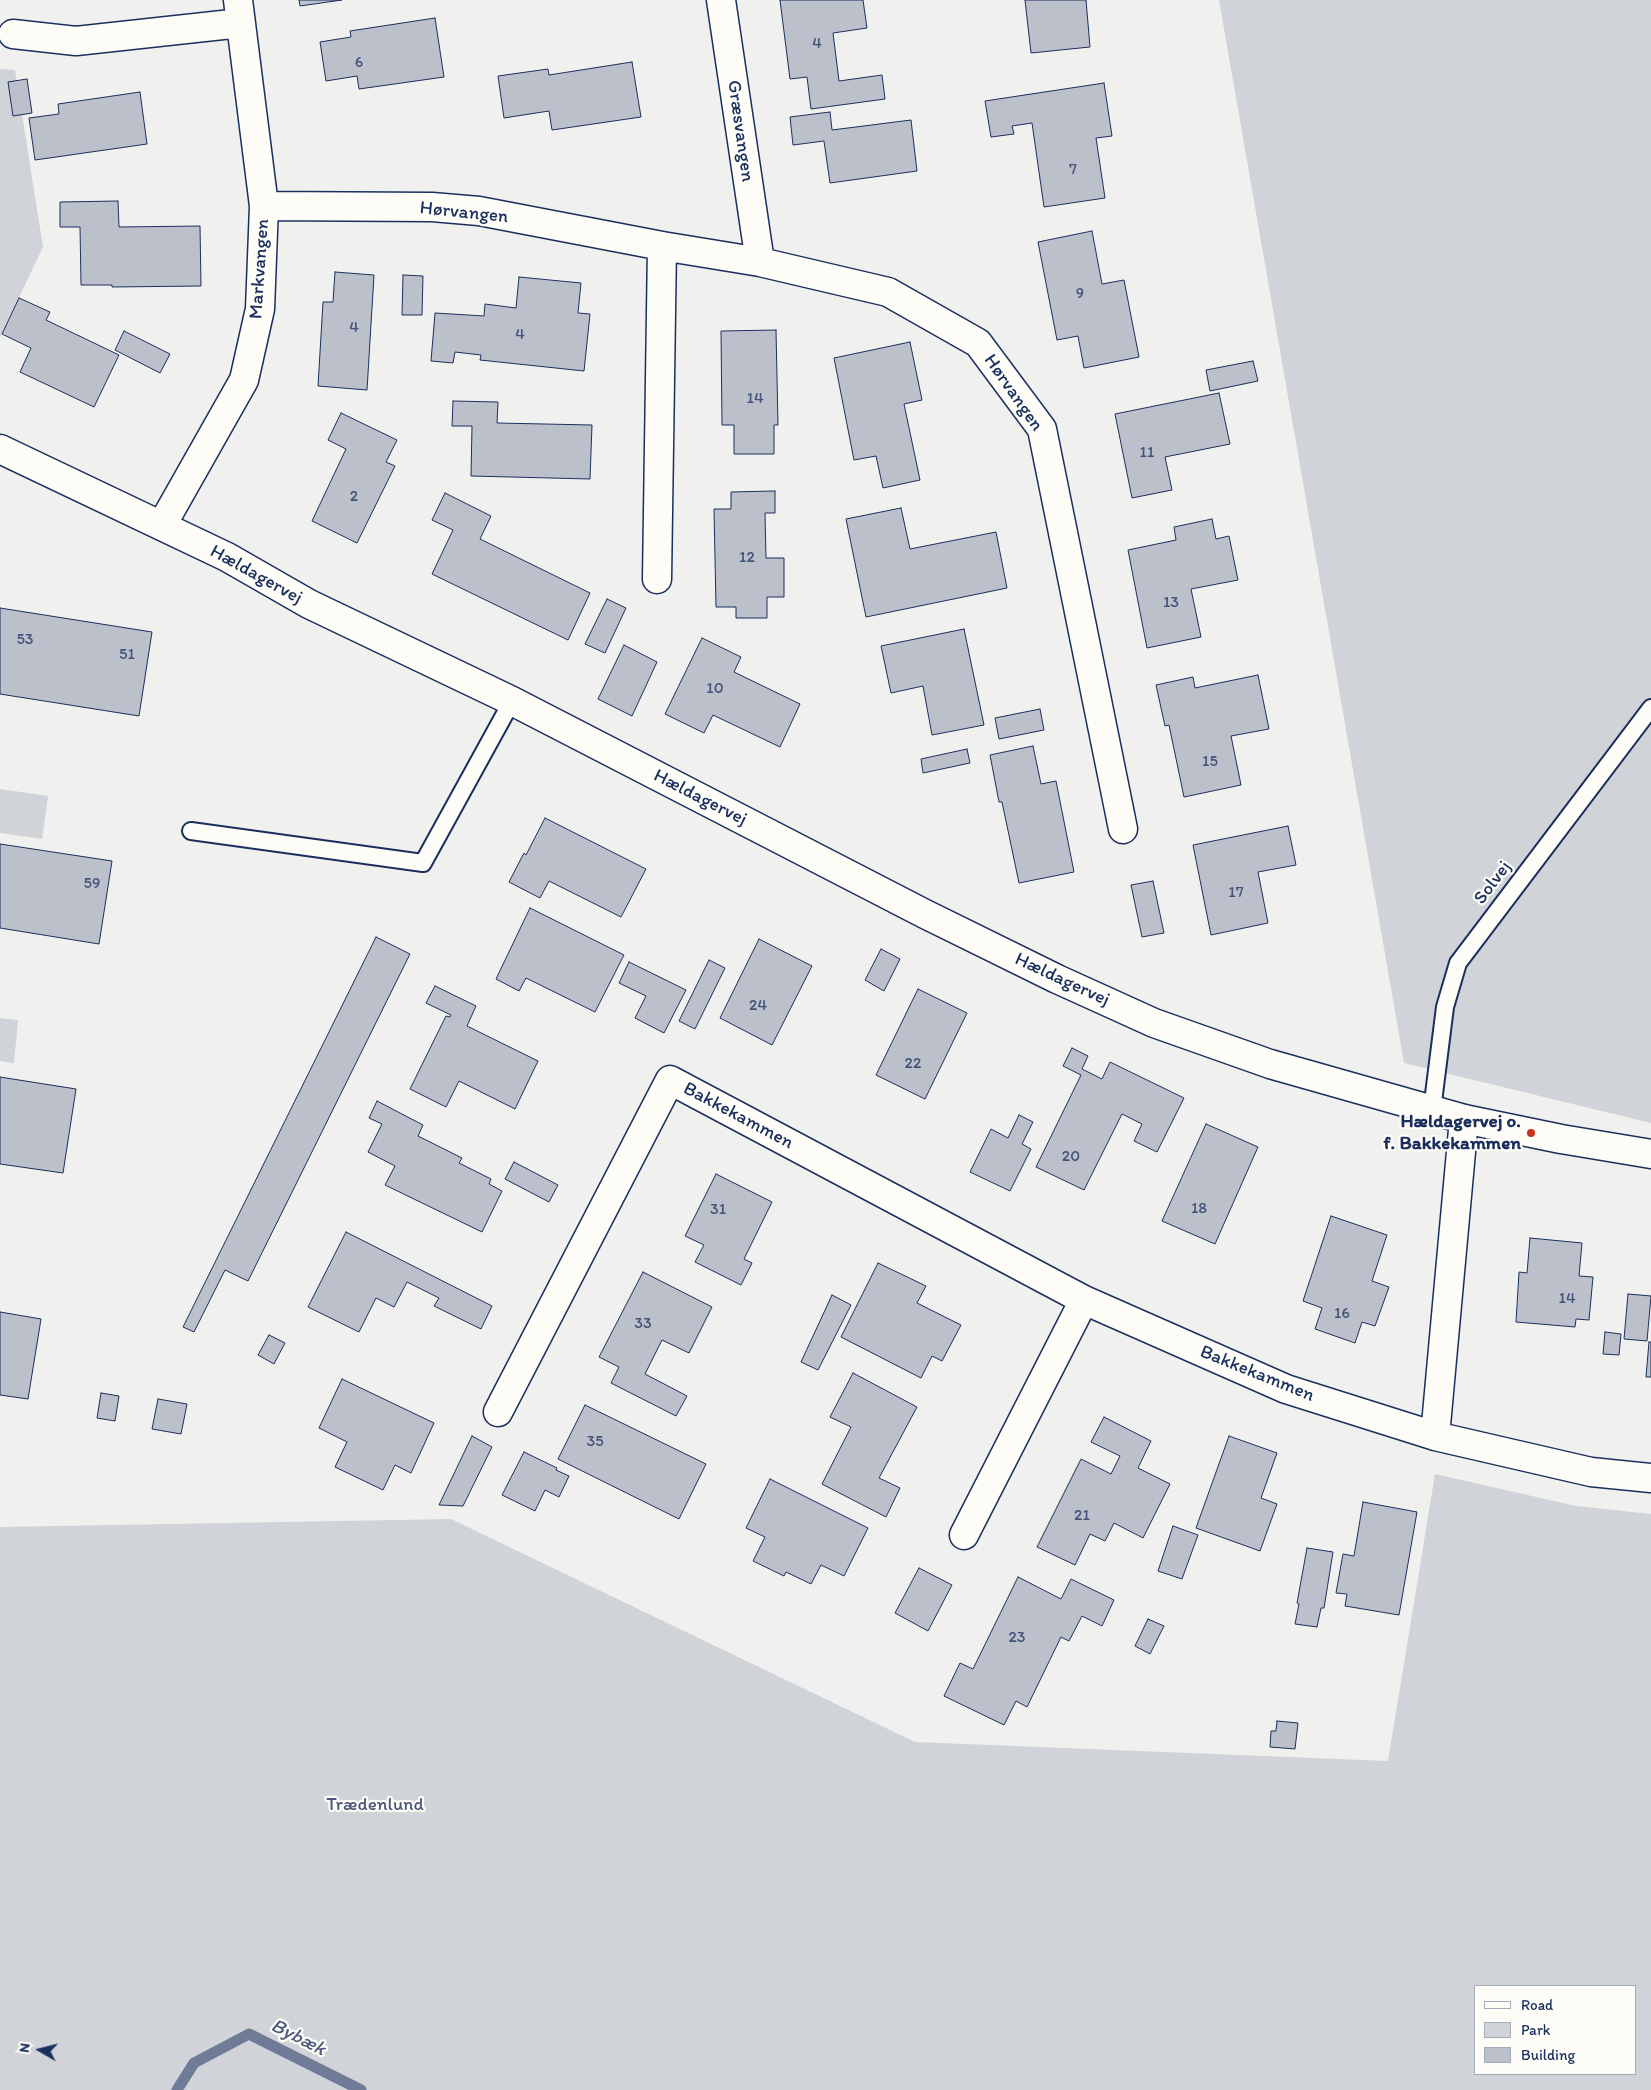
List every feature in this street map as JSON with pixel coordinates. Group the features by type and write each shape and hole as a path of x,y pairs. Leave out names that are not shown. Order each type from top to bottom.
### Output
{"street":[{"name":"Græsvangen","path":"721,0 760,262"},
{"name":"Markvangen","path":"13,34 76,41 240,11 264,206 260,309 244,380 162,525"},
{"name":"Hørvangen","path":"264,206 432,207 479,211 662,246 760,262 888,292 978,343 1042,429 1123,830"},
{"path":"657,579 662,246"},
{"name":"Hældagervej","path":"0,449 227,557 309,604 512,701 925,914 1057,979 1154,1022 1270,1064 1464,1119 1561,1139 1651,1154"},
{"name":"Bakkekammen","path":"498,1412 670,1080 1084,1300 1286,1389 1435,1436 1591,1472 1651,1478"},
{"path":"1435,1436 1464,1119"},
{"path":"964,1535 1084,1300"}],"lane":[{"path":"191,832 423,863 512,701"},
{"name":"Solvej","path":"1432,1110 1445,1007 1458,963 1651,708"}],"green space":[{"path":"1219,0 1651,0 1651,1123 1404,1063"},
{"path":"0,69 15,70 43,247 0,337"},
{"path":"0,789 48,796 42,839 0,833"},
{"path":"0,1018 18,1020 14,1063 0,1061"},
{"name":"Trædenlund","path":"1435,1474 1576,1506 1651,1514 1651,2090 0,2090 0,1527 451,1519 915,1742 1388,1761"}],"building":[{"path":"299,0 342,0 300,6"},
{"path":"780,0 863,0 867,28 833,33 839,81 882,75 885,99 811,109 807,77 790,79"},
{"path":"1025,0 1086,0 1090,47 1031,53"},
{"path":"435,18 444,77 359,89 357,76 326,81 320,42 351,37 350,31"},
{"path":"632,62 641,117 552,130 549,111 504,118 498,76 548,69 549,75"},
{"path":"27,79 32,113 13,116 8,82"},
{"path":"1104,83 1112,136 1096,138 1105,198 1044,207 1032,123 1012,126 1014,134 991,137 985,101"},
{"path":"140,92 147,144 35,160 29,118 59,114 58,104"},
{"path":"830,112 832,130 911,120 917,171 830,183 824,141 793,145 790,117"},
{"path":"118,201 119,227 200,226 201,286 112,287 112,285 81,285 80,227 60,227 60,202"},
{"path":"1092,231 1102,284 1124,280 1139,357 1084,368 1078,336 1057,340 1038,242"},
{"path":"335,272 374,275 367,390 318,386 323,302 333,302"},
{"path":"403,275 423,276 422,315 402,315"},
{"path":"519,277 581,283 578,313 590,314 584,371 480,360 481,355 455,352 453,363 431,361 435,313 484,316 485,304 516,308"},
{"path":"19,298 50,312 46,320 119,355 94,407 20,372 31,348 2,334"},
{"path":"776,330 778,425 774,425 774,454 734,454 734,425 722,425 721,331"},
{"path":"124,331 170,354 160,373 115,350"},
{"path":"910,342 922,400 904,404 920,480 883,488 876,456 854,460 834,358"},
{"path":"1253,361 1258,381 1210,391 1206,370"},
{"path":"1219,393 1230,444 1165,457 1172,490 1132,498 1115,414"},
{"path":"453,401 498,402 497,423 592,425 590,479 471,476 472,426 452,426"},
{"path":"341,413 397,440 386,462 395,466 357,543 312,521 346,449 328,440"},
{"path":"775,491 775,513 765,513 766,558 784,558 784,597 767,597 767,618 736,618 736,607 716,607 714,509 731,509 731,492"},
{"path":"445,493 491,516 480,539 590,593 568,640 432,574 453,530 432,520"},
{"path":"901,508 910,549 996,532 1007,588 866,617 846,519"},
{"path":"1212,519 1216,539 1229,536 1238,580 1191,589 1201,637 1147,648 1128,550 1176,540 1174,527"},
{"path":"607,599 626,608 605,653 585,644"},
{"path":"0,608 152,632 139,716 0,694"},
{"path":"964,629 984,725 932,735 923,686 891,693 881,646"},
{"path":"702,638 741,657 734,672 800,704 780,747 713,715 704,733 665,714"},
{"path":"624,645 657,662 632,716 598,699"},
{"path":"1258,675 1269,729 1231,736 1241,785 1184,797 1169,725 1165,726 1156,685 1193,677 1195,688"},
{"path":"1040,709 1044,730 999,739 995,718"},
{"path":"1033,746 1041,784 1056,781 1074,872 1019,883 1002,802 999,802 990,755"},
{"path":"967,749 970,763 923,773 921,759"},
{"path":"545,818 646,869 621,917 549,881 540,898 509,882 524,853 526,855"},
{"path":"1288,826 1296,865 1258,872 1268,923 1211,935 1193,845"},
{"path":"0,844 112,861 99,944 0,928"},
{"path":"1153,881 1164,933 1142,937 1131,885"},
{"path":"530,908 624,955 595,1012 526,978 519,991 496,979"},
{"path":"376,937 410,954 248,1281 225,1270 194,1332 183,1327"},
{"path":"759,939 812,966 772,1045 720,1018"},
{"path":"881,949 900,959 884,991 865,980"},
{"path":"709,960 725,968 695,1029 679,1021"},
{"path":"629,962 686,990 664,1033 635,1018 646,996 619,983"},
{"path":"435,986 476,1006 467,1026 538,1061 515,1109 459,1081 446,1107 410,1089 446,1016 450,1017 451,1015 426,1003"},
{"path":"918,989 967,1013 925,1099 876,1075"},
{"path":"1072,1048 1088,1056 1082,1069 1102,1079 1110,1062 1184,1098 1157,1152 1134,1141 1142,1124 1122,1114 1084,1190 1036,1167 1081,1075 1063,1066"},
{"path":"0,1077 76,1089 63,1173 0,1164"},
{"path":"377,1101 423,1125 418,1136 462,1158 459,1163 491,1179 489,1184 502,1191 482,1232 385,1185 395,1166 368,1152 382,1124 369,1118"},
{"path":"1019,1115 1033,1122 1022,1144 1031,1149 1010,1191 970,1172 991,1129 1008,1138"},
{"path":"1206,1124 1258,1147 1215,1244 1162,1221"},
{"path":"514,1162 558,1185 549,1202 505,1179"},
{"path":"716,1174 772,1202 744,1259 752,1263 741,1285 695,1262 704,1245 685,1236"},
{"path":"1331,1216 1387,1235 1372,1281 1389,1287 1375,1326 1362,1322 1355,1343 1315,1329 1322,1308 1303,1301"},
{"path":"346,1232 492,1306 481,1329 434,1306 439,1298 407,1282 394,1307 376,1298 359,1332 308,1307"},
{"path":"1530,1238 1582,1243 1579,1276 1593,1277 1589,1320 1576,1319 1575,1327 1516,1322 1519,1272 1527,1273"},
{"path":"878,1263 926,1286 917,1303 961,1325 942,1361 932,1356 921,1378 841,1337"},
{"path":"643,1272 712,1307 689,1353 662,1340 645,1374 687,1396 676,1416 611,1383 619,1367 599,1357"},
{"path":"1628,1294 1651,1296 1647,1341 1624,1339"},
{"path":"832,1295 851,1305 818,1370 801,1362"},
{"path":"0,1312 41,1319 28,1399 0,1395"},
{"path":"1605,1332 1621,1334 1619,1355 1603,1354"},
{"path":"269,1335 285,1343 274,1364 258,1355"},
{"path":"1649,1342 1651,1342 1651,1377 1646,1377"},
{"path":"853,1373 917,1407 879,1478 900,1488 886,1517 822,1484 851,1427 830,1417"},
{"path":"342,1379 434,1423 411,1473 395,1465 383,1490 335,1467 347,1442 319,1428"},
{"path":"101,1393 119,1396 115,1421 97,1418"},
{"path":"158,1399 187,1404 181,1434 152,1429"},
{"path":"585,1405 706,1464 679,1519 558,1459"},
{"path":"1104,1417 1151,1441 1138,1468 1170,1484 1143,1538 1114,1523 1105,1541 1090,1534 1075,1565 1037,1547 1081,1459 1111,1474 1120,1456 1091,1442"},
{"path":"472,1436 492,1447 463,1506 439,1505"},
{"path":"1229,1436 1277,1453 1261,1498 1277,1504 1260,1551 1196,1528"},
{"path":"524,1452 569,1476 559,1497 545,1490 535,1511 502,1495"},
{"path":"770,1479 868,1528 844,1576 821,1565 811,1584 786,1572 784,1576 753,1561 765,1537 746,1528"},
{"path":"1363,1502 1417,1512 1399,1615 1345,1606 1347,1594 1336,1593 1343,1554 1354,1556"},
{"path":"1173,1526 1198,1535 1182,1579 1158,1571"},
{"path":"1307,1548 1333,1552 1324,1608 1321,1608 1317,1627 1295,1624"},
{"path":"919,1568 952,1585 928,1631 895,1613"},
{"path":"1018,1577 1061,1599 1071,1579 1114,1600 1102,1626 1082,1616 1069,1641 1061,1637 1027,1707 1016,1701 1004,1725 944,1696 960,1663 973,1669"},
{"path":"1148,1619 1164,1626 1150,1654 1135,1646"},
{"path":"1277,1721 1298,1723 1295,1749 1270,1747 1271,1731 1276,1731"}],"waterway":[{"name":"Bybæk","path":"177,2090 194,2063 249,2034 361,2090"}],"place":[{"name":"Hældagervej o. f. Bakkekammen","path":"1531,1133"}]}
